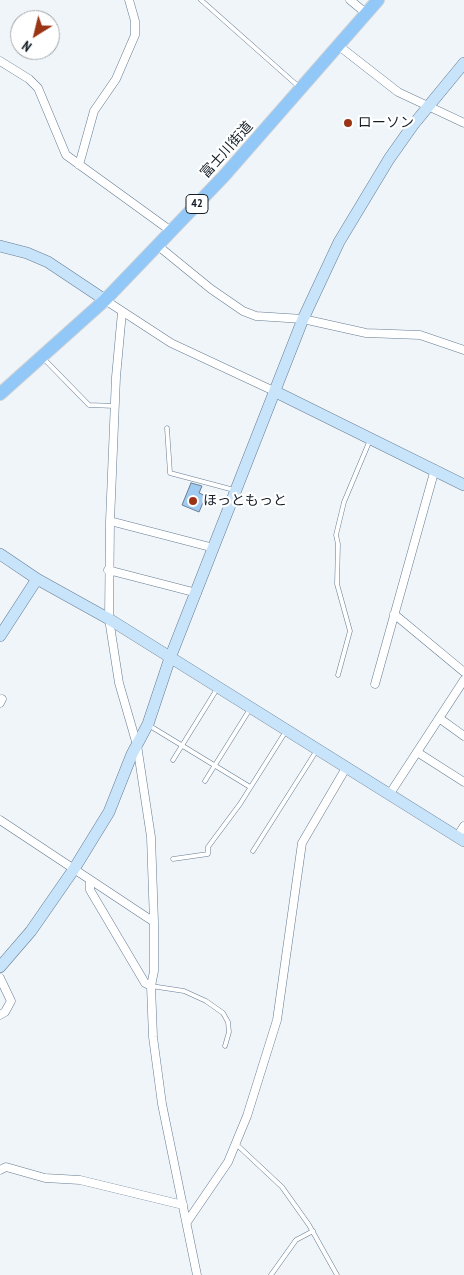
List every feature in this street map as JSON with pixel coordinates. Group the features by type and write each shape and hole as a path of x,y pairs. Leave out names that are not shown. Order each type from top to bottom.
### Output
{"main road":[{"name":"富士川街道","path":"0,394 105,300 224,176 378,0"}],"street":[{"path":"79,165 94,111 116,79 135,35 135,21 129,0"},
{"path":"350,0 366,14"},
{"path":"339,46 398,92 464,123"},
{"path":"0,61 28,79 38,88 66,155 171,231"},
{"path":"0,968 31,931 74,869 109,812 137,745 148,724 170,658 276,392 303,319 339,242 389,159 428,107 464,64"},
{"path":"157,244 211,289 243,310 256,316 303,319 366,333 420,335 464,350"},
{"path":"0,246 27,253 48,262 122,312 171,342 435,469 464,485"},
{"path":"122,312 115,406 110,521 109,619 118,676 137,745 151,837 154,922 151,986 153,1038 162,1104 197,1275"},
{"path":"375,684 435,469"},
{"path":"110,521 214,548"},
{"path":"0,554 37,578 109,619 461,839 464,826"},
{"path":"108,570 197,593"},
{"path":"0,636 37,578"},
{"path":"394,614 464,672"},
{"path":"389,795 464,680"},
{"path":"439,718 464,736"},
{"path":"417,752 464,782"},
{"path":"187,1222 228,1162 246,1116 277,1020 302,843 346,768"},
{"path":"0,820 154,922"},
{"path":"90,880 90,890 144,982 151,986"},
{"path":"0,978 11,1001 5,1012 0,1014"},
{"path":"0,1170 6,1167 46,1178 80,1180 183,1205"}],"lane":[{"path":"201,0 302,89"},
{"path":"41,356 89,405 115,406"},
{"path":"167,428 170,473 236,491"},
{"path":"338,675 350,630 337,584 336,535 350,484 370,438"},
{"path":"173,760 218,688"},
{"path":"204,781 250,708"},
{"path":"148,724 250,787"},
{"path":"173,859 208,854 208,847 250,787 286,730"},
{"path":"253,851 317,750"},
{"path":"151,986 184,991 206,1001 223,1014 228,1022 229,1032 225,1046"},
{"path":"235,1144 282,1187 313,1231 337,1275"},
{"path":"271,1275 296,1240 313,1231"}],"building":[{"path":"191,483 202,486 199,493 206,496 199,512 182,505"}],"place":[{"name":"ローソン","path":"348,123"},
{"name":"ほっともっと","path":"193,501"}]}
